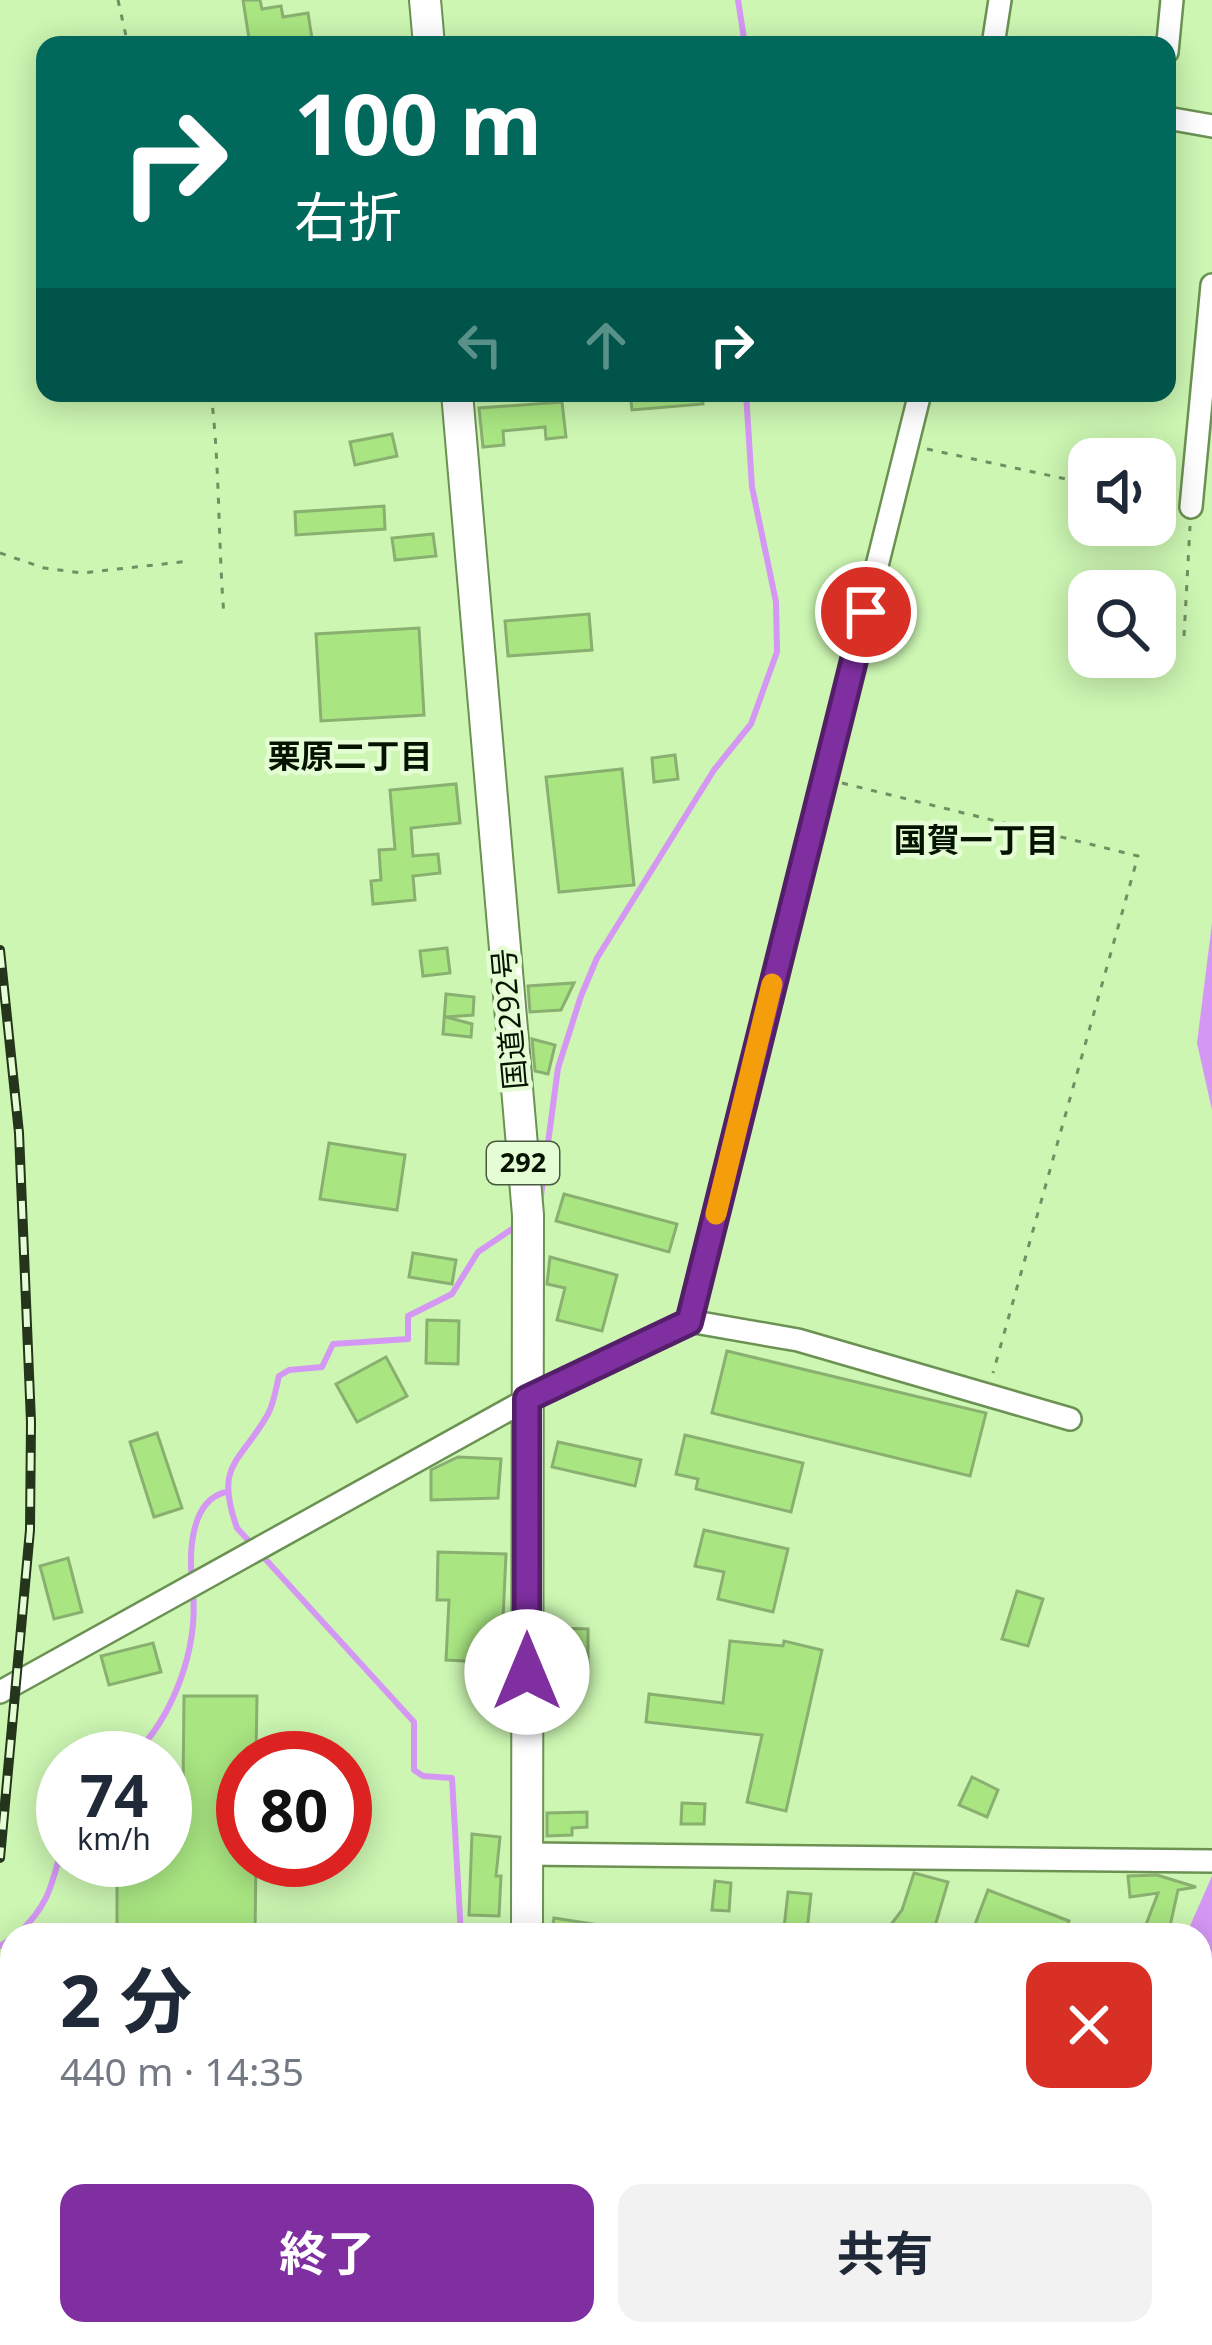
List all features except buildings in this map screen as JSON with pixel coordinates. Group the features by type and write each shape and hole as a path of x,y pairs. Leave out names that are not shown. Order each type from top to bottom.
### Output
{"highway":[{"path":"425,0 428,36"},
{"name":"国道292号","path":"458,402 528,1215 527,1923"}],"street":[{"path":"994,36 1000,0"},
{"path":"1169,36 1172,0"},
{"path":"1176,120 1212,126"},
{"path":"1190,507 1212,285"},
{"path":"689,1322 918,402"},
{"path":"0,1692 527,1399 689,1322 797,1340 1070,1419"},
{"path":"526,1854 1212,1861"}],"path":[{"path":"118,0 126,36"},
{"path":"213,402 224,616"},
{"path":"909,445 1068,479"},
{"path":"1184,636 1190,507"},
{"path":"0,553 44,568 82,573 190,561"},
{"path":"823,779 1138,856 987,1394"}],"shaded area":[{"path":"1212,923 1212,1110 1197,1043"},
{"path":"1212,1876 1212,1923 1191,1923"}],"waterway":[{"path":"738,0 744,36"},
{"path":"540,1203 558,1068 597,958 714,770 751,724 777,652 776,602 752,487 747,402"},
{"path":"460,1923 452,1778 423,1776 414,1770 414,1722 237,1528 229,1477 270,1410 279,1376 289,1370 322,1367 333,1344 408,1339 408,1316 452,1294 478,1252 518,1225"},
{"path":"192,1580 192,1542 199,1516 214,1497 226,1492"},
{"path":"154,1731 187,1660 193,1593"},
{"path":"29,1923 50,1887"}],"railway":[{"path":"0,950 19,1133 31,1422 30,1530 0,1858"}],"slow traffic":[{"path":"716,1214 772,984"}],"district":[{"name":"栗原二丁目","path":"350,756"},
{"name":"国賀一丁目","path":"976,840"}],"route":[{"path":"527,1672 527,1399 689,1322 866,612"}]}
